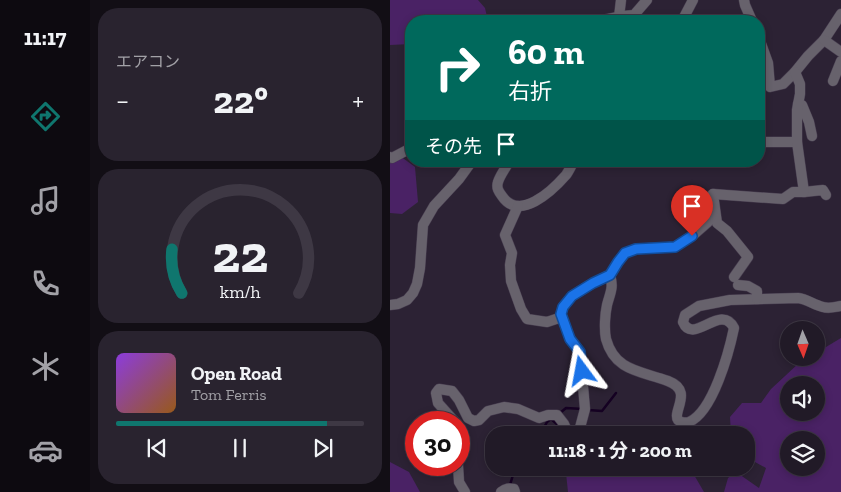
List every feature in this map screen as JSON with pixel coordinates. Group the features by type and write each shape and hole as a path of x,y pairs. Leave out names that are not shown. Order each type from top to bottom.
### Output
{"street":[{"path":"619,15 621,0"},
{"path":"637,15 647,0"},
{"path":"685,15 693,0"},
{"path":"744,0 749,15"},
{"path":"765,87 782,84 795,72 824,40 841,14"},
{"path":"824,40 841,52"},
{"path":"765,55 768,63 770,87"},
{"path":"833,81 841,61"},
{"path":"795,72 800,84 797,110 797,142 804,192"},
{"path":"798,104 802,105 812,136"},
{"path":"765,142 797,142"},
{"path":"390,157 392,158 405,151"},
{"path":"390,305 407,300 412,293 417,284 420,268 423,225 434,206 468,167"},
{"path":"506,167 497,183 497,190 505,202 514,206 528,206 550,190 567,174 571,167"},
{"path":"712,194 783,199 792,192 823,190 826,195"},
{"path":"580,426 585,409 580,352 570,339 561,314 563,307 572,296 610,275 625,253 636,249 675,247 692,236 708,222 707,200 712,194"},
{"path":"712,194 717,223 727,231 748,257 736,281 758,291 757,299"},
{"path":"726,204 728,197 733,195"},
{"path":"518,206 505,236 512,253 510,265 511,281 521,308 527,319 547,322 562,317"},
{"path":"610,275 613,284 605,316 606,337 610,348 618,361 630,369 669,381 677,386 681,402 677,416 678,420 687,423 695,419 710,400 719,379 734,328 727,320 720,320 694,330 689,330 683,322 685,315 699,306 730,300 798,298 823,307 841,306"},
{"path":"445,411 438,403 436,393 438,390 452,391 464,411"},
{"path":"470,419 474,421 479,420 488,411 504,407 518,409 539,418 557,415 565,426"},
{"path":"458,476 458,482 465,492"},
{"path":"501,492 509,488 514,489 515,492"}],"shaded area":[{"path":"390,0 478,0 485,8 487,15 405,15 405,44 390,45"},
{"path":"390,152 396,153 405,160 405,167 415,167 418,202 402,214 390,213"},
{"path":"841,338 841,492 724,492 728,478 731,476 742,476 759,488 766,468 755,462 755,426 730,426 730,417 742,403 761,403 780,381 780,421 825,421 825,376 785,376 796,366 825,366 825,348"},
{"path":"390,462 405,470 405,476 411,476 420,492 390,492"},
{"path":"566,476 695,476 704,492 568,492"}],"waterway":[{"path":"588,410 602,411 616,393"},
{"path":"560,413 566,408 583,409"},
{"path":"551,419 559,426"},
{"path":"545,426 551,419"},
{"path":"510,485 513,476"}],"route":[{"path":"582,371 580,352 570,339 561,314 563,307 572,296 610,275 625,253 636,249 675,247 692,236"}]}
